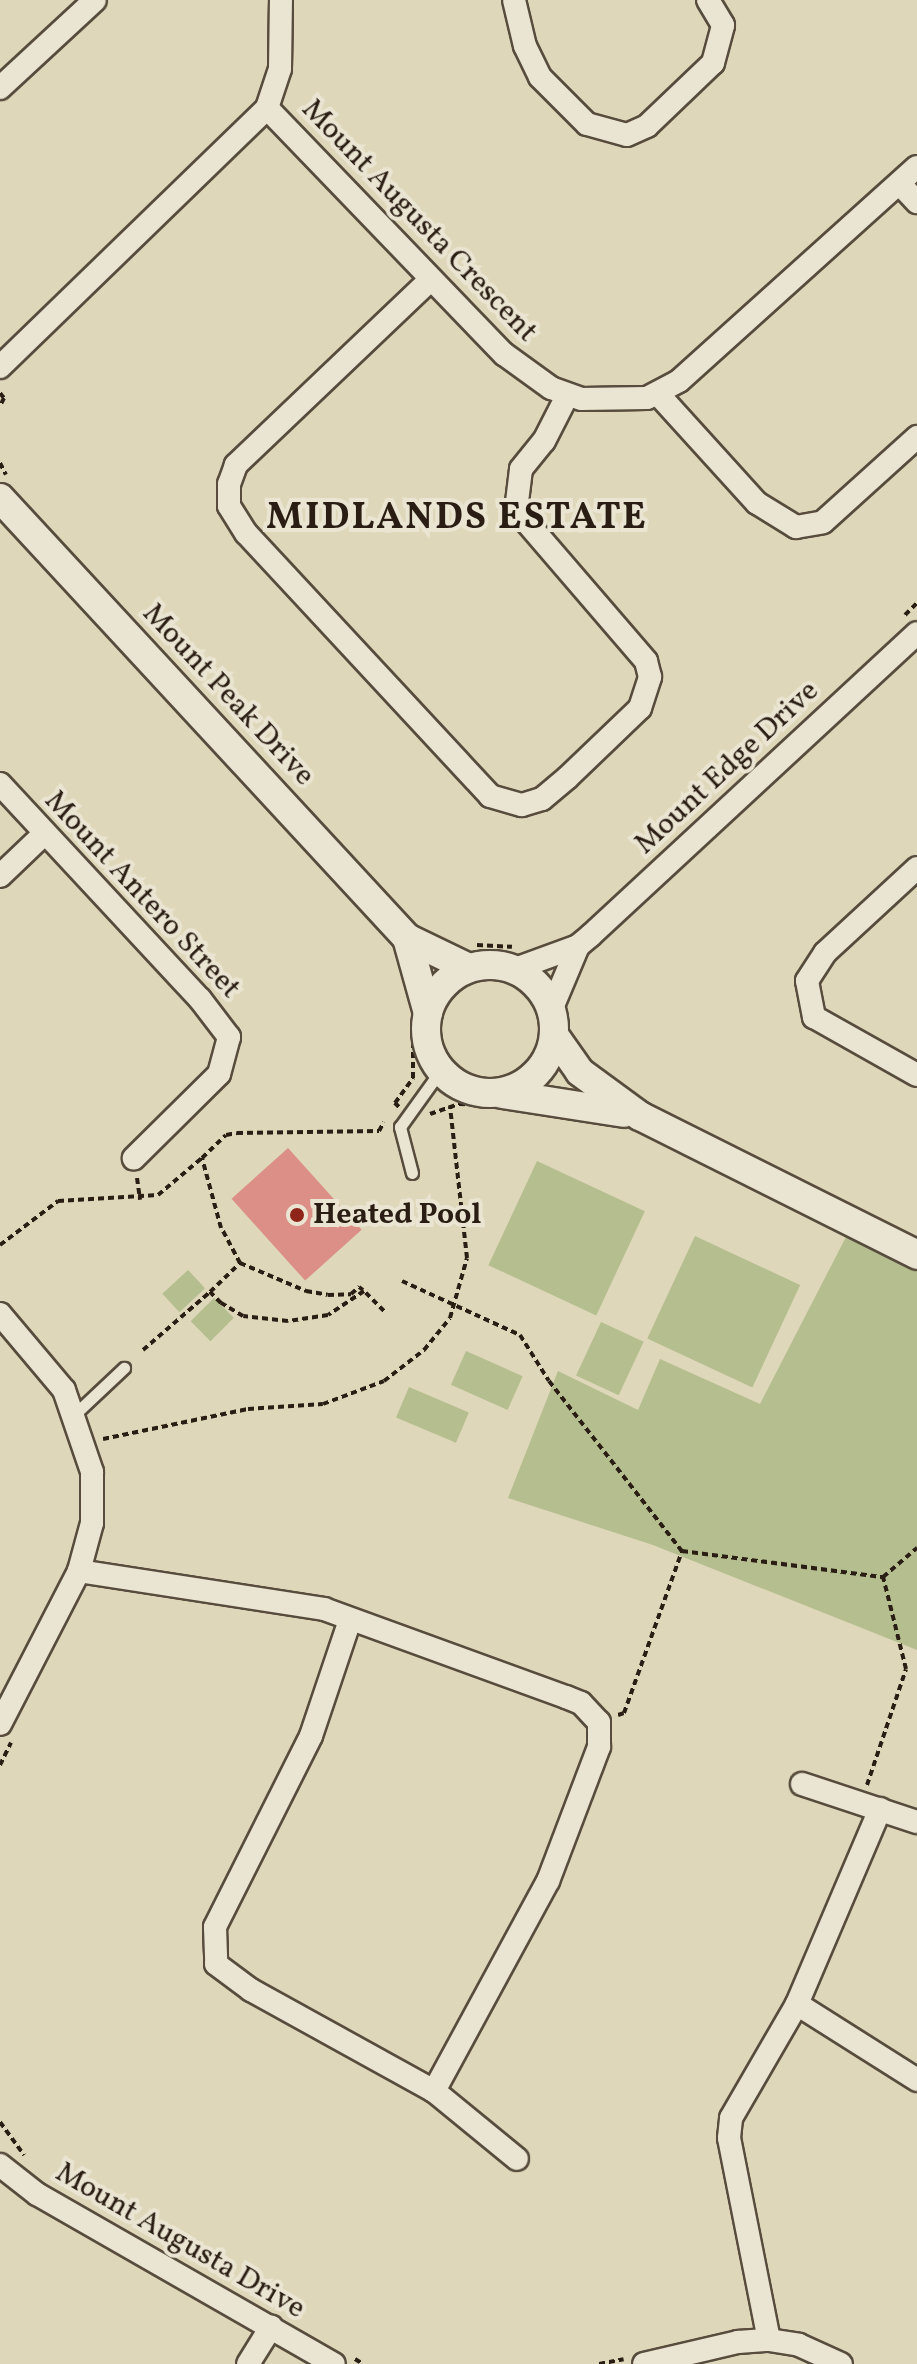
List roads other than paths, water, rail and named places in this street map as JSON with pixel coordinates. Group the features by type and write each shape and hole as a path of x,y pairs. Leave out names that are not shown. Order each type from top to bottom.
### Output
{"street":[{"path":"3,79 95,0"},
{"name":"Mount Augusta Crescent","path":"0,367 267,108 280,69 281,0"},
{"path":"514,0 525,46 540,77 587,124 627,135 647,126 713,63 723,25 708,0"},
{"name":"Mount Augusta Crescent","path":"267,108 429,281 504,354 567,396 614,400 658,394 679,381 917,167"},
{"path":"900,184 917,202"},
{"path":"429,281 236,465 229,484 229,506 246,533 490,796 522,805 542,799 640,708 650,677 646,661 516,510 521,469 544,441 567,396"},
{"path":"658,394 757,503 796,527 823,522 917,437"},
{"name":"Mount Peak Drive","path":"4,489 407,938 428,1013 428,1043 441,1070"},
{"name":"Mount Edge Drive","path":"553,1022 578,946 917,633"},
{"name":"Mount Antero Street","path":"0,784 200,999 229,1037 219,1074 134,1158"},
{"path":"0,876 44,834"},
{"path":"917,868 825,953 807,981 814,1017 917,1075"},
{"name":"Mount Peak Drive","path":"407,938 488,964 519,958"},
{"name":"Mount Edge Drive","path":"519,958 578,946"},
{"path":"428,1013 443,985 467,956"},
{"path":"519,958 538,985 553,1022 580,1072 640,1116 917,1255"},
{"path":"494,1093 535,1075 553,1022"},
{"path":"441,1070 465,1088 640,1116"},
{"path":"0,1314 82,1409 92,1472 92,1523 79,1571 7,1731"},
{"path":"79,1571 276,1598 350,1620 574,1700 599,1722 599,1747 548,1881 434,2091"},
{"path":"350,1620 311,1736 215,1927 213,1952 216,1964 251,1990 434,2091 517,2159"},
{"path":"802,1784 917,1822"},
{"path":"769,2340 729,2138 737,2100 797,2004 870,1806"},
{"path":"797,2004 917,2080"},
{"name":"Mount Augusta Drive","path":"0,2165 37,2194 334,2364"},
{"path":"248,2364 271,2327"},
{"path":"644,2364 738,2342 769,2340 799,2345 841,2364"}],"lane":[{"path":"412,1173 400,1127 441,1070"},
{"path":"82,1409 124,1368"}],"place":[{"name":"Heated Pool","path":"297,1215"}],"district":[{"name":"MIDLANDS ESTATE","path":"457,519"}]}
